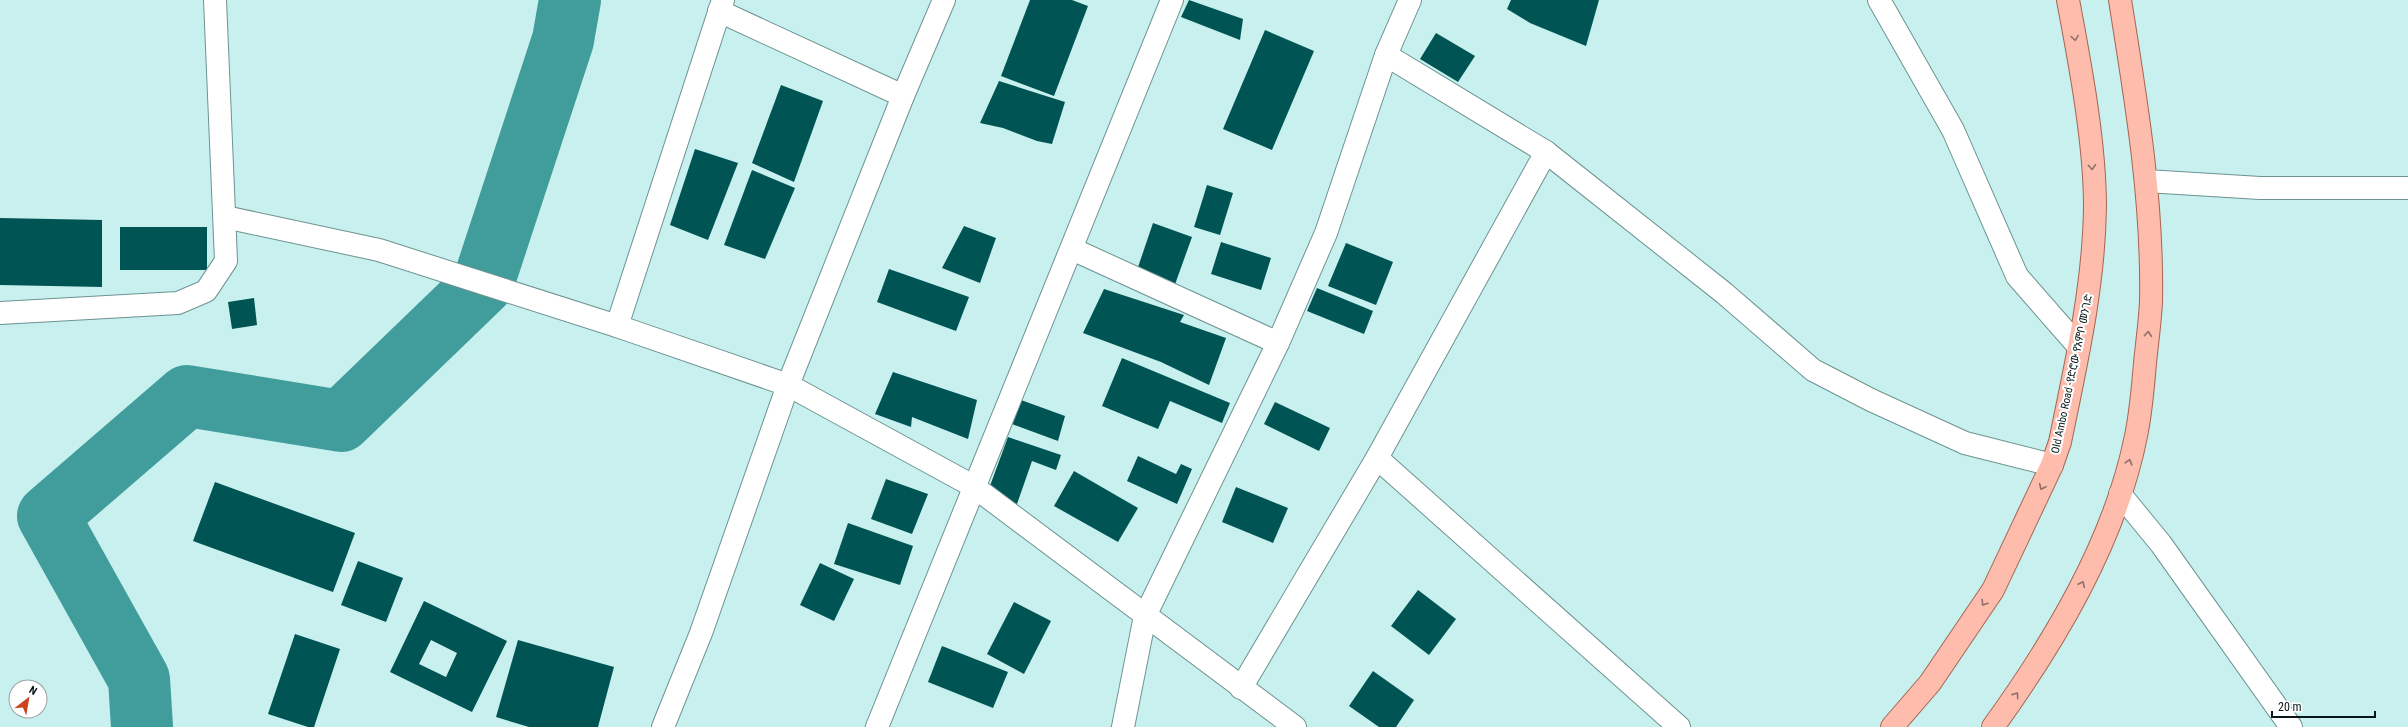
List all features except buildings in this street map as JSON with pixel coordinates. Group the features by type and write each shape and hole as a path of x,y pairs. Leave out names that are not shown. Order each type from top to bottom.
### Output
{"main road":[{"name":"Old Ambo Road -የድሮው የአምቦ መንገድ","path":"1892,727 1930,683 1993,590 2052,465 2060,442 2079,347 2089,287 2095,206 2089,135 2068,0"},
{"path":"1993,727 2034,670 2072,604 2093,562 2120,494 2136,436 2151,302 2146,181 2136,99 2120,0"}],"street":[{"path":"0,313 178,303 206,291 226,260 215,0"},
{"path":"663,727 701,633 788,385 903,96 944,0"},
{"path":"877,727 973,486 1072,249 1172,0"},
{"path":"1123,727 1145,616 1278,343 1326,233 1386,56 1410,0"},
{"path":"1879,0 1953,130 2017,276 2079,347"},
{"path":"617,326 721,5 903,96"},
{"path":"1386,56 1546,152 1724,293 1813,370 1871,400 1965,443 2052,465"},
{"path":"1241,688 1378,458 1546,152"},
{"path":"2146,181 2260,188 2408,188"},
{"path":"225,217 379,250 617,326 788,385 973,486 1295,727"},
{"path":"1072,249 1278,343"},
{"path":"1378,458 1679,727"},
{"path":"2120,494 2161,544 2291,727"}],"waterway":[{"path":"142,727 139,679 48,516 187,396 341,421 483,284 563,40 570,0"}]}
